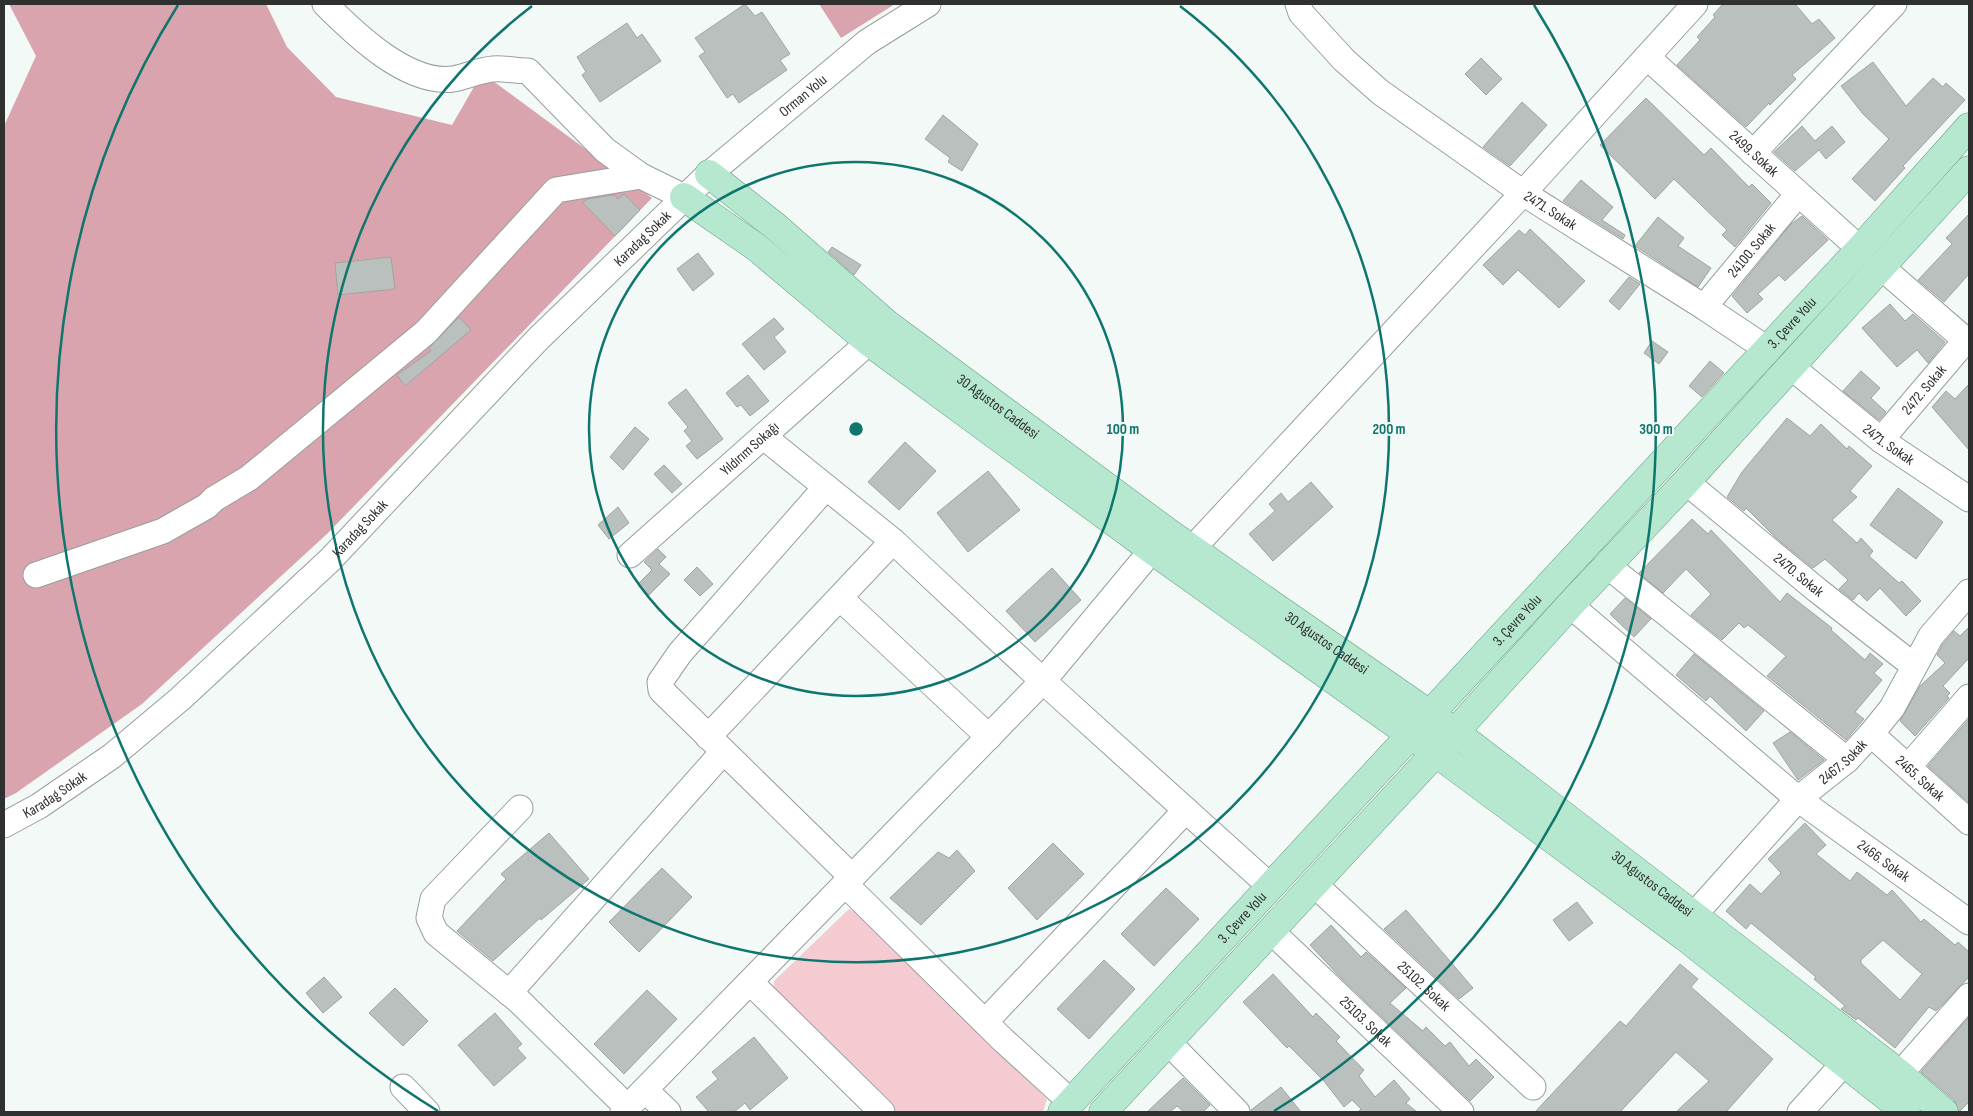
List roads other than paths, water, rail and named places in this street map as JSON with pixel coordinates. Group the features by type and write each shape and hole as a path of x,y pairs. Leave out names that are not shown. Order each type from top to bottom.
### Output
{"main road":[{"name":"3. Çevre Yolu","path":"1110,1110 1168,1042 1436,753 1570,605 1686,482 1790,366 1969,127"},
{"name":"3. Çevre Yolu","path":"1067,1107 1767,349 1969,170"},
{"name":"30 Agustos Caddesi","path":"709,174 774,226 887,324 1192,549 1455,732 1900,1074 1944,1112"},
{"name":"30 Agustos Caddesi","path":"684,197 756,247 869,342 1152,550 1436,753 1685,937 1906,1112"}],"street":[{"path":"325,4 372,48 398,65 430,76 452,79 494,69 528,72 606,150 641,176 684,197"},
{"name":"Orman Yolu","path":"684,197 867,42 928,4"},
{"path":"1192,549 1523,192 1380,92 1344,60 1300,13 1298,4"},
{"name":"2471. Sokak","path":"1695,4 1523,192 1767,349"},
{"path":"1753,153 1894,4"},
{"name":"2499. Sokak","path":"1647,57 1870,258 1968,341"},
{"path":"36,575 163,531 207,506 214,498 249,478 426,332 556,190 641,176"},
{"name":"24100. Sokak","path":"1704,307 1798,194"},
{"name":"Karadag Sokak","path":"4,825 39,806 112,756 194,686 330,560 538,339 684,197"},
{"name":"2472. Sokak","path":"1881,440 1968,341"},
{"name":"Yıldırım Sokağı","path":"630,555 869,342"},
{"name":"2471. Sokak","path":"1790,366 1881,440 1969,499"},
{"path":"764,437 893,541 1043,681 1270,887"},
{"name":"2470. Sokak","path":"1686,482 1817,590 1914,666"},
{"path":"826,487 680,653 660,682 660,690 849,880 1067,1107"},
{"path":"509,992 840,598 893,541"},
{"path":"520,808 432,899 429,918 436,933 509,992 626,1110 1043,681 1152,550"},
{"path":"1608,566 1847,760"},
{"name":"2467. Sokak","path":"1694,915 1798,799 1847,760 1872,734 1892,708 1931,636 1969,592"},
{"path":"840,598 989,737"},
{"name":"2466. Sokak","path":"1570,605 1798,799 1969,922"},
{"path":"1910,766 1969,698"},
{"name":"2465. Sokak","path":"1872,734 1910,766 1969,822"},
{"path":"986,1022 1186,810"},
{"name":"25102. Sokak","path":"1314,884 1533,1087"},
{"name":"25103. Sokak","path":"1271,930 1461,1112"},
{"path":"750,982 882,1112"},
{"path":"1900,1074 1969,996"},
{"path":"1168,1042 1237,1112"},
{"path":"1800,1112 1845,1062"},
{"path":"403,1087 427,1112"},
{"path":"645,1090 668,1112"}]}
